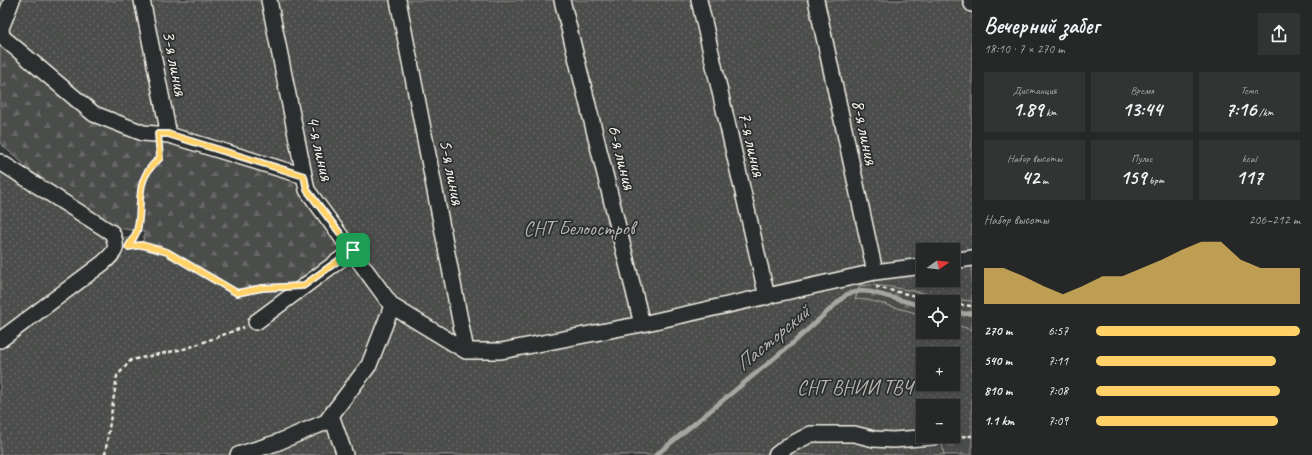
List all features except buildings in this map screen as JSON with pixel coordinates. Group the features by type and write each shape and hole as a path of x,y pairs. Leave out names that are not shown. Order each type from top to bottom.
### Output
{"street":[{"path":"12,0 1,28 1,37 94,114 143,133 163,134 304,176"},
{"name":"3-я линия","path":"142,0 163,134"},
{"name":"4-я линия","path":"269,0 307,190 353,250 392,306"},
{"name":"5-я линия","path":"398,0 466,351"},
{"name":"6-я линия","path":"562,0 642,324"},
{"name":"7-я линия","path":"699,0 767,298"},
{"name":"8-я линия","path":"816,0 875,272"},
{"path":"971,0 972,4"},
{"path":"0,162 112,233 116,242 122,249 0,340"},
{"path":"256,322 353,250"},
{"path":"960,260 972,258"},
{"path":"238,455 276,443 326,422 369,365 392,306 466,351 501,351 767,298 875,272 916,267"},
{"path":"332,415 345,455"},
{"path":"776,455 786,447 811,434 854,434 874,440 916,438"}],"path":[{"path":"122,249 137,232 140,213 139,202 144,175 160,158 163,134"},
{"path":"122,249 142,245 167,252 237,293 262,288 303,286"},
{"path":"875,272 876,288 916,296"},
{"path":"960,305 972,306"},
{"path":"105,455 117,376 131,360 188,348 256,322"},
{"path":"960,436 972,436"}],"green space":[{"name":"СНТ Белоостров","path":"0,0 972,0 972,301 960,299 960,295 934,295 874,285 860,285 855,299 868,300 916,313 916,339 960,339 960,326 972,330 972,436 960,436 960,399 916,399 916,443 942,443 944,455 0,455 0,162 112,233 167,252 237,293 308,283 351,248 302,175 94,114 0,35"},
{"path":"0,35 303,175 352,248 308,283 237,293 167,252 142,245 145,232 119,228 53,190 0,143"},
{"path":"880,284 929,295 916,295 916,313 868,300 855,300 860,285"},
{"path":"960,300 972,301 972,330 960,326"},
{"path":"960,436 972,436 972,455 944,455 941,443 960,443"}],"waterway":[{"name":"Пасторский","path":"656,455 794,342 847,294 861,291 871,292 916,304"},
{"name":"Пасторский","path":"960,312 965,314 972,313"}],"route":[{"path":"158,134 168,134 304,176 307,190 353,250 303,286 262,288 237,293 167,252 142,245 128,247 137,232 140,213 139,202 144,175 160,158 158,134"}],"park label":[{"name":"СНТ ВНИИ ТВЧ","path":"855,387"}]}
